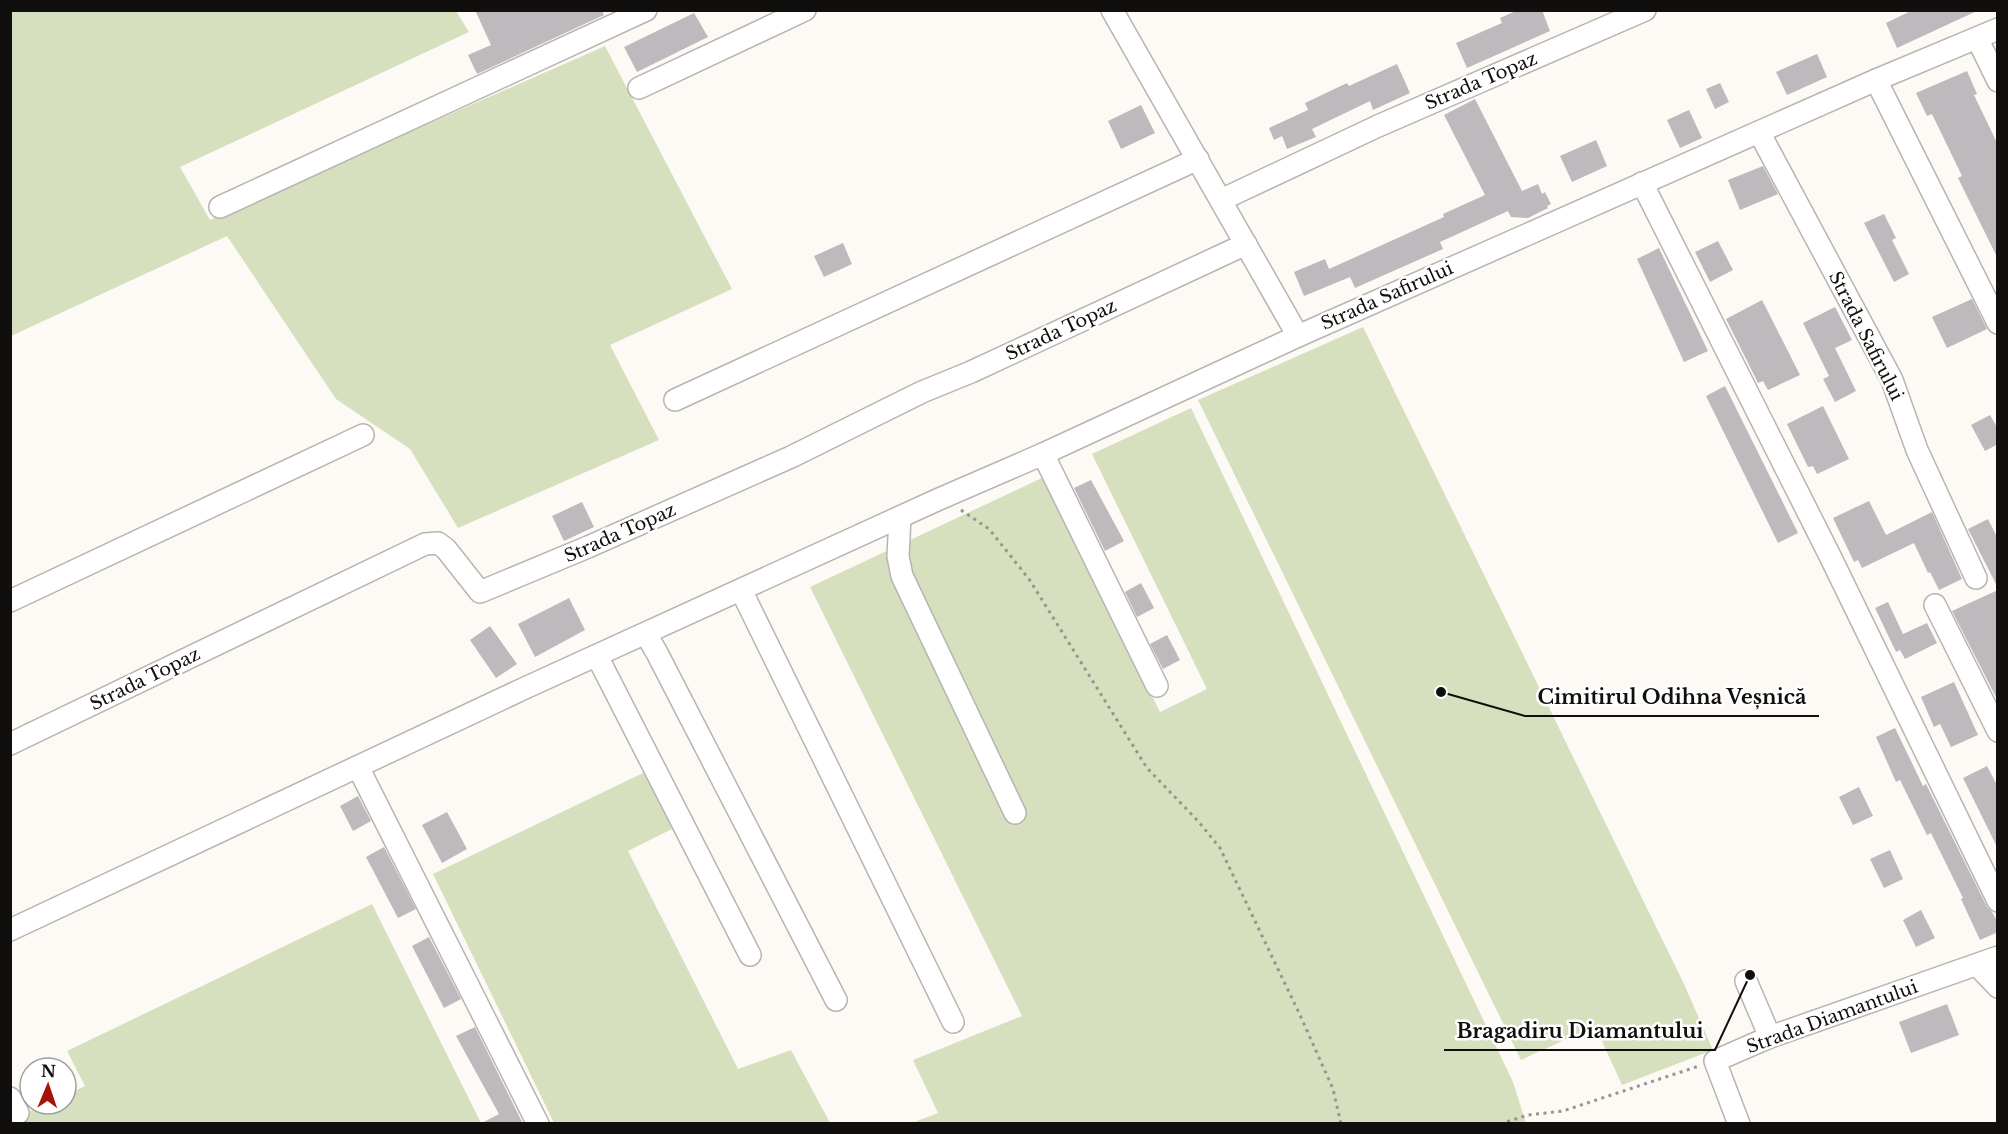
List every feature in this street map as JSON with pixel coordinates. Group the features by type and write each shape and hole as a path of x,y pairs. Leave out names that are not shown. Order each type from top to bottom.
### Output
{"street":[{"path":"220,207 646,10"},
{"path":"639,88 805,10"},
{"path":"1112,10 1298,336"},
{"name":"Strada Topaz","path":"1221,200 1378,126 1645,10"},
{"name":"Strada Safirului","path":"10,930 597,656 1298,336 1876,80 1998,29"},
{"path":"1977,38 1998,81"},
{"path":"1876,80 1998,323"},
{"name":"Strada Safirului","path":"1759,132 1892,380 1917,450 1976,578"},
{"path":"675,400 1198,159"},
{"path":"1642,183 1830,556 1998,901"},
{"name":"Strada Topaz","path":"10,744 424,544 438,543 446,549 480,592 791,457 922,392 971,372 1246,244"},
{"path":"10,601 363,435"},
{"path":"1043,454 1157,686"},
{"path":"900,518 898,556 902,576 1015,813"},
{"path":"741,590 953,1022"},
{"path":"1935,605 1998,731"},
{"path":"646,634 836,1000"},
{"path":"597,656 750,955"},
{"path":"358,767 538,1124"},
{"name":"Strada Diamantului","path":"1714,1061 1770,1037 1998,957"},
{"path":"1977,965 1998,987"},
{"path":"1746,981 1770,1037"},
{"path":"1714,1061 1739,1124"}],"path":[{"path":"937,500 964,511 989,529 1029,579 1148,768 1220,848 1333,1089 1341,1124"},
{"path":"1500,1124 1528,1116 1563,1111 1714,1061"}],"green space":[{"path":"10,11 456,11 469,32 180,167 210,220 605,46 732,289 610,345 659,440 458,528 410,449 336,399 227,236 11,336"},
{"path":"1363,327 1684,984 1713,1050 1622,1085 1595,1026 1521,1060 1198,400"},
{"path":"1191,408 1513,1082 1526,1123 912,1123 938,1113 913,1060 1022,1016 810,587 1044,477 1160,712 1207,689 1092,454"},
{"path":"645,772 672,829 628,851 738,1069 791,1050 830,1123 554,1123 433,874"},
{"path":"372,904 481,1123 11,1124 10,1120 19,1116 78,1116 78,1089 85,1086 78,1072 78,1056 70,1056 67,1051"}],"building":[{"path":"475,10 602,10 604,15 477,74 468,55 491,45"},
{"path":"1518,10 1542,10 1550,31 1467,68 1456,43 1502,23 1500,18"},
{"path":"1913,10 1979,10 1897,48 1886,23"},
{"path":"694,13 708,37 637,72 624,47"},
{"path":"1817,54 1827,77 1787,95 1776,72"},
{"path":"1397,64 1410,93 1373,110 1370,101 1312,129 1316,137 1287,149 1282,136 1274,140 1269,128 1308,110 1305,103 1347,83 1349,86"},
{"path":"1967,71 1977,94 1974,95 1998,145 1998,259 1958,178 1962,176 1932,114 1927,116 1916,93"},
{"path":"1720,83 1729,102 1715,109 1706,89"},
{"path":"1475,99 1522,191 1538,184 1542,194 1545,192 1551,204 1547,206 1548,208 1528,218 1511,217 1508,211 1440,242 1443,249 1355,288 1350,277 1304,296 1294,272 1325,259 1329,269 1444,217 1443,214 1485,195 1444,115"},
{"path":"1141,105 1155,133 1121,149 1108,121"},
{"path":"1689,110 1702,138 1680,148 1667,120"},
{"path":"1596,140 1607,166 1572,182 1560,156"},
{"path":"1763,166 1778,194 1740,210 1728,180"},
{"path":"1884,214 1896,238 1892,240 1909,274 1894,282 1864,223"},
{"path":"1718,241 1733,270 1710,282 1695,252"},
{"path":"843,243 852,264 824,277 814,256"},
{"path":"1659,248 1708,351 1684,362 1637,259"},
{"path":"1972,299 1987,329 1947,348 1932,317"},
{"path":"1762,300 1800,375 1768,390 1763,381 1758,383 1726,319"},
{"path":"1835,307 1852,340 1835,348 1856,391 1835,402 1823,379 1829,376 1803,323"},
{"path":"1725,386 1798,533 1778,543 1706,396"},
{"path":"1823,406 1849,459 1817,474 1813,466 1808,467 1787,424"},
{"path":"1990,415 1998,429 1998,444 1985,451 1971,425"},
{"path":"1091,480 1124,541 1105,551 1074,488"},
{"path":"1869,501 1886,535 1932,512 1962,579 1939,590 1914,543 1862,568 1858,560 1854,562 1833,518"},
{"path":"582,502 594,527 564,541 552,516"},
{"path":"1988,519 1998,539 1998,588 1968,529"},
{"path":"1141,583 1154,608 1137,617 1125,592"},
{"path":"1998,590 1998,701 1952,611"},
{"path":"569,598 585,630 535,657 518,624"},
{"path":"1888,602 1903,634 1927,623 1937,643 1905,659 1900,650 1896,652 1875,608"},
{"path":"490,626 517,664 496,678 470,640"},
{"path":"1167,635 1180,660 1163,669 1150,644"},
{"path":"1954,682 1978,735 1951,747 1940,724 1934,727 1921,697"},
{"path":"1895,728 1923,786 1926,784 1987,907 1998,923 1998,932 1980,940 1961,899 1963,898 1931,833 1927,835 1900,780 1896,782 1876,737"},
{"path":"1987,766 1998,787 1998,849 1963,778"},
{"path":"1859,787 1873,816 1853,825 1839,797"},
{"path":"358,796 371,821 353,831 340,806"},
{"path":"447,812 467,849 442,863 422,825"},
{"path":"384,847 416,909 398,918 366,857"},
{"path":"1890,850 1903,879 1884,888 1870,859"},
{"path":"1921,910 1935,938 1916,947 1903,920"},
{"path":"429,937 461,999 444,1008 412,946"},
{"path":"1947,1004 1959,1035 1911,1053 1899,1022"},
{"path":"475,1027 523,1124 480,1124 499,1114 456,1036"}],"place":[{"name":"Cimitirul Odihna Veșnică","path":"1441,692"},
{"name":"Bragadiru Diamantului","path":"1750,975"}]}
